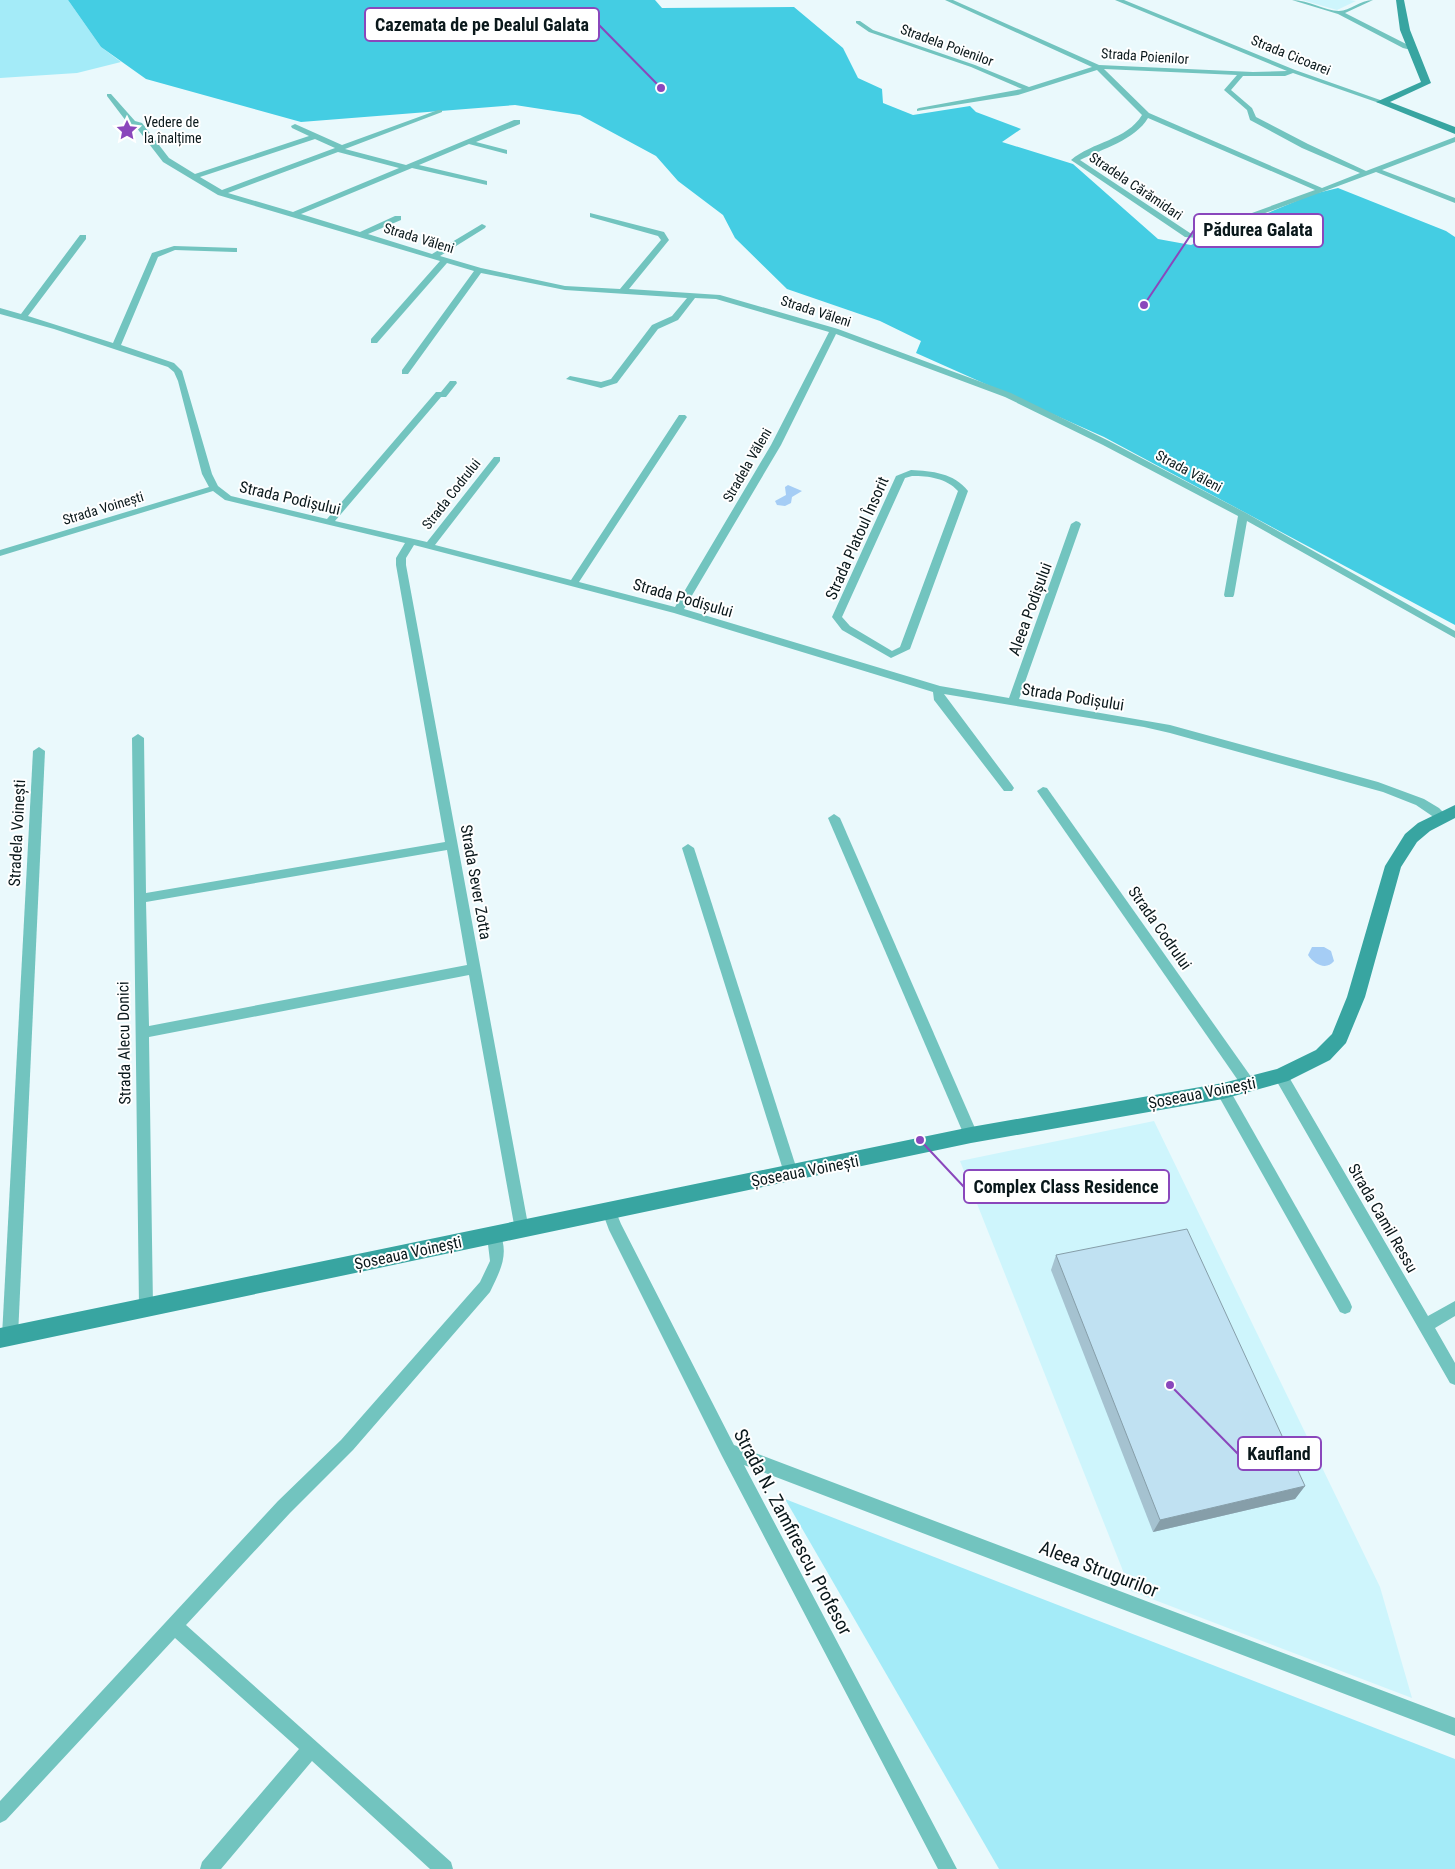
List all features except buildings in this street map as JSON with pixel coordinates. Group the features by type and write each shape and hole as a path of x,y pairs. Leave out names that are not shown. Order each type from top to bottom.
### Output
{"main road":[{"path":"1381,102 1426,83 1405,30 1400,0"},
{"name":"Strada Cicoarei","path":"1381,102 1455,131"},
{"name":"Șoseaua Voinești","path":"5,1337 970,1135 1223,1091 1281,1076 1323,1055 1339,1038 1356,997 1393,866 1411,838 1424,827 1449,814"}],"street":[{"name":"Strada Poienilor","path":"948,0 1098,67 1240,74 1286,74 1293,72"},
{"name":"Strada Cicoarei","path":"1118,0 1293,72 1381,102"},
{"path":"1295,0 1340,13 1405,47 1412,48"},
{"path":"1340,13 1370,0"},
{"name":"Stradela Poienilor","path":"858,22 871,31 973,66 1029,90"},
{"path":"918,110 1029,90 1098,67 1146,115 1321,190"},
{"path":"1240,74 1240,77 1226,90 1250,109 1253,118 1290,138 1365,173"},
{"name":"Strada Văleni","path":"109,95 132,123 139,125 166,160 222,192 479,270 565,288 693,295 747,304 835,331 922,366 1008,395 1106,443 1243,515 1455,635"},
{"path":"222,192 440,110"},
{"name":"Stradela Cărămidari","path":"1146,115 1144,120 1135,129 1075,160 1091,169 1104,182 1191,236 1321,190 1455,139"},
{"path":"293,215 517,122"},
{"path":"295,126 340,148 410,167 484,183"},
{"path":"194,177 315,136"},
{"path":"469,142 504,152"},
{"path":"1374,169 1455,201"},
{"path":"593,215 661,234 665,240 622,292"},
{"path":"362,234 398,218"},
{"path":"434,256 482,226"},
{"path":"23,317 83,237"},
{"path":"116,347 155,255 174,248 234,250"},
{"path":"374,341 445,260"},
{"path":"406,372 479,270"},
{"path":"570,379 601,385 614,380 654,326 676,318 693,295"},
{"path":"0,311 171,365 178,372 207,474 214,488"},
{"name":"Stradela Văleni","path":"678,611 776,445 835,331"},
{"path":"329,522 439,394 443,395 453,383"},
{"path":"573,584 682,417"},
{"name":"Strada Codrului","path":"429,546 497,459"},
{"name":"Strada Platoul Însorit","path":"920,473 948,478 958,484 963,491 905,649 891,655 846,628 837,617 901,476 920,473"},
{"name":"Strada Podișului","path":"214,488 228,498 429,546 678,611 940,690 1014,704 1144,723 1170,729 1378,786 1407,795 1434,809 1449,814"},
{"name":"Strada Voinești","path":"5,551 214,488"},
{"path":"1229,595 1243,515"},
{"name":"Aleea Podișului","path":"1014,704 1014,697 1076,524"},
{"path":"0,540 5,551"},
{"name":"Strada Sever Zotta","path":"411,542 401,558 401,565 522,1230"},
{"path":"884,674 891,655"},
{"path":"940,690 938,697 1008,788"},
{"name":"Strada Alecu Donici","path":"138,738 146,1307"},
{"name":"Stradela Voinești","path":"5,1337 39,751"},
{"name":"Strada Codrului","path":"1043,792 1249,1085"},
{"path":"834,818 970,1135"},
{"path":"140,899 453,845"},
{"path":"688,848 791,1173"},
{"path":"141,1033 474,969"},
{"name":"Strada Camil Ressu","path":"1281,1076 1455,1378"},
{"path":"1223,1091 1345,1307"},
{"name":"Strada N. Zamfirescu, Profesor","path":"609,1211 618,1234 728,1451 948,1869"},
{"path":"0,1814 284,1507 347,1446 485,1287 497,1262 494,1236"},
{"path":"1425,1326 1455,1308"},
{"name":"Aleea Strugurilor","path":"728,1451 1455,1727"},
{"path":"174,1625 444,1869"},
{"path":"209,1869 310,1748"}],"shaded area":[{"path":"0,0 68,0 101,47 121,62 77,73 0,78"},
{"path":"68,0 655,0 662,8 794,7 843,48 858,78 882,89 883,103 913,115 970,106 976,112 1021,129 1002,142 1073,164 1158,239 1191,245 1313,194 1338,188 1446,231 1455,237 1455,625 1104,437 916,353 921,341 880,321 787,289 735,238 723,215 678,181 656,156 580,115 515,105 301,122 146,79 101,47"},
{"path":"1302,0 1350,0 1356,1 1337,10"},
{"path":"788,485 802,491 792,497 791,503 785,506 777,505 775,501 786,495 785,487"},
{"path":"1312,947 1324,947 1331,951 1334,961 1324,966 1313,961 1308,955"},
{"path":"1154,1121 1380,1587 1412,1698 1131,1591 960,1161"},
{"path":"785,1499 1455,1759 1455,1869 999,1869"}],"place":[{"name":"Cazemata de pe Dealul Galata","path":"661,88"},
{"name":"Vedere de la înalțime","path":"127,130"},
{"name":"Pădurea Galata","path":"1144,305"},
{"name":"Complex Class Residence","path":"920,1140"},
{"name":"Kaufland","path":"1170,1385"}]}
